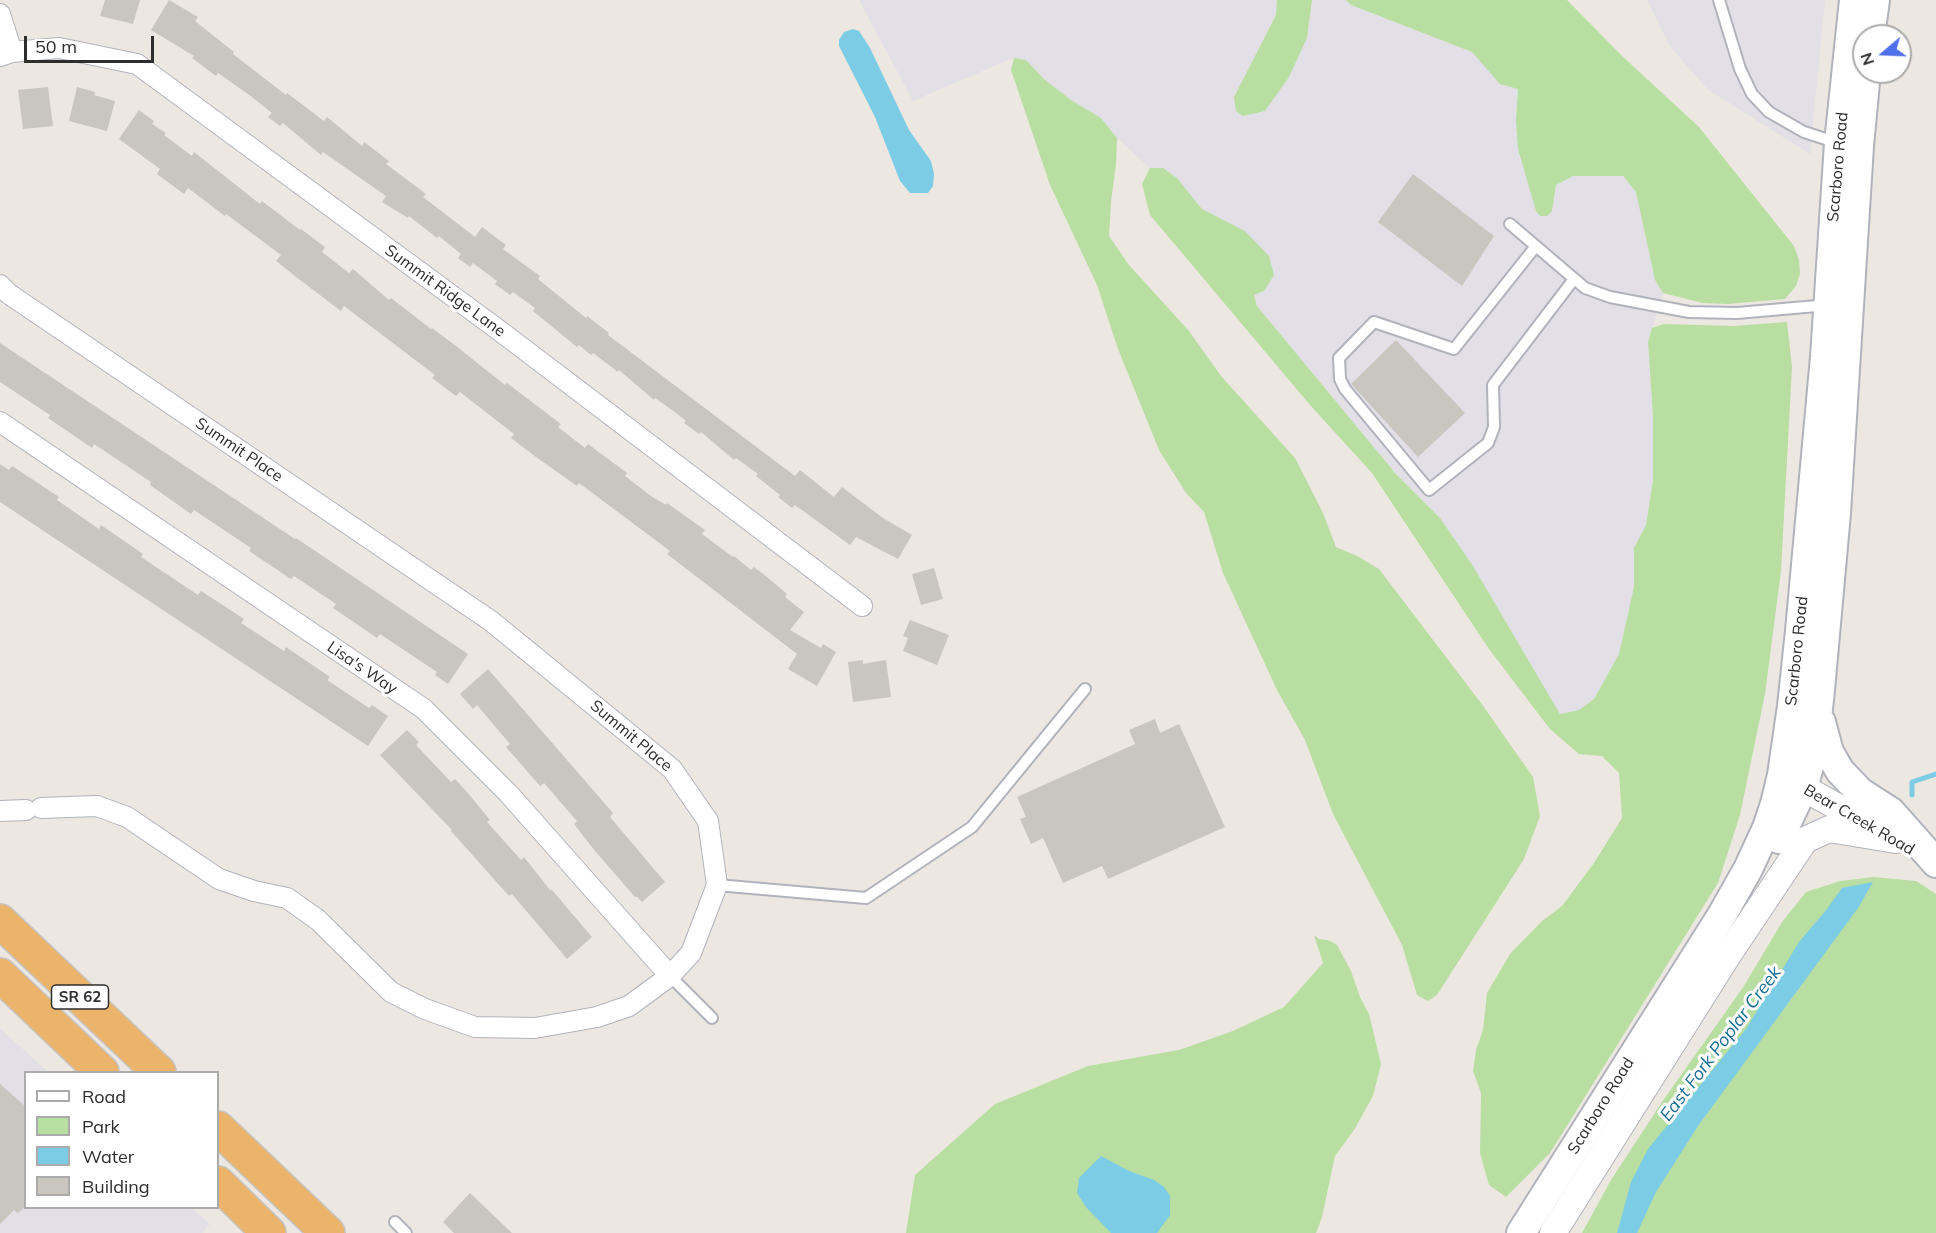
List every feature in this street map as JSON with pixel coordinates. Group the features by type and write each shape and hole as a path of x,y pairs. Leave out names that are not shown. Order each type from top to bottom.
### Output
{"highway":[{"name":"SR 62","path":"0,921 158,1071"},
{"name":"SR 62","path":"0,975 101,1071"},
{"path":"219,1129 328,1233"},
{"path":"219,1184 269,1233"}],"main road":[{"name":"Scarboro Road","path":"1521,1233 1722,915 1792,781 1814,746 1836,513 1839,306 1849,145 1854,0"},
{"path":"1872,24 1875,0"},
{"name":"Scarboro Road","path":"1849,145 1863,84"},
{"name":"Scarboro Road","path":"1539,1233 1746,903 1790,818 1792,706 1825,357 1839,306"},
{"path":"1818,706 1829,752 1840,771 1860,792 1891,812 1936,863"}],"street":[{"path":"0,14 6,54"},
{"name":"Summit Ridge Lane","path":"6,54 60,48 137,64 500,331 862,606"},
{"name":"Summit Place","path":"0,285 9,294 491,621 672,769 708,821 717,885 691,953 670,976 629,1006 597,1017 535,1028 475,1027 425,1009 391,992 318,920 287,898 254,891 219,879 127,817 97,806 0,812"},
{"name":"Lisa's Way","path":"0,422 424,709 508,793 670,976"},
{"name":"Bear Creek Road","path":"1792,781 1936,863"},
{"path":"1553,1233 1728,955 1805,840 1829,829 1896,840"}],"lane":[{"path":"1719,0 1740,69 1752,94 1769,112 1804,132 1849,145"},
{"path":"1510,224 1585,288 1610,297 1689,312 1737,313 1839,306"},
{"path":"1536,246 1454,349 1374,322 1339,358 1340,379 1346,389 1429,490 1488,443 1494,427 1493,385 1574,279"},
{"path":"717,885 866,898 972,827 1085,689"},
{"path":"670,976 712,1018"},
{"path":"395,1222 406,1233"}],"shaded area":[{"path":"859,0 1277,0 1276,15 1234,97 1243,116 1265,111 1307,38 1312,0 1346,0 1351,5 1472,52 1518,89 1516,120 1536,211 1552,211 1556,185 1573,176 1623,176 1636,191 1655,280 1663,293 1648,342 1653,416 1653,480 1646,525 1634,548 1634,587 1619,654 1594,699 1579,710 1560,714 1473,566 1440,518 1396,474 1257,306 1245,231 1202,209 1177,178 1163,168 1150,168 1117,138 1101,118 1071,100 1044,79 1026,60 1013,58 913,101"},
{"path":"1647,0 1825,0 1810,154 1707,89 1669,45"},
{"path":"0,1028 47,1071 24,1071 24,1209 193,1209 210,1224 202,1233 0,1233"}],"green space":[{"path":"1277,0 1312,0 1307,38 1289,77 1265,111 1243,116 1236,111 1234,97 1276,15"},
{"path":"1346,0 1567,0 1621,55 1699,127 1794,246 1799,260 1800,274 1796,286 1785,299 1728,304 1703,303 1663,293 1655,280 1636,192 1623,176 1573,176 1556,185 1552,211 1547,216 1540,216 1536,211 1518,149 1516,120 1518,89 1500,84 1472,52 1351,5"},
{"path":"1014,58 1026,60 1044,79 1071,100 1101,118 1117,138 1109,236 1129,265 1189,331 1221,376 1295,458 1323,513 1336,547 1379,569 1481,703 1533,777 1540,816 1524,859 1437,995 1428,1001 1417,995 1402,945 1333,814 1305,740 1277,690 1223,573 1204,512 1186,493 1159,450 1118,349 1097,285 1050,185 1011,70"},
{"path":"1150,168 1163,168 1177,178 1202,209 1245,231 1269,256 1274,275 1264,291 1254,295 1257,306 1396,474 1440,518 1473,566 1560,714 1579,710 1594,699 1619,654 1634,587 1634,548 1646,525 1653,480 1653,416 1648,342 1652,328 1664,324 1733,326 1787,322 1792,367 1781,571 1765,694 1740,815 1718,883 1550,1153 1506,1197 1489,1185 1480,1153 1481,1093 1473,1071 1476,1050 1483,1030 1487,993 1510,954 1542,921 1562,906 1594,863 1622,818 1619,773 1602,756 1579,754 1550,729 1489,649 1372,473 1310,405 1150,215 1142,184"},
{"path":"1874,877 1916,881 1936,894 1936,1233 1582,1233 1611,1180 1662,1102 1744,986 1782,922 1806,892 1840,881"},
{"path":"1314,935 1337,945 1351,971 1369,1014 1381,1064 1373,1096 1354,1130 1335,1156 1322,1217 1316,1233 906,1233 915,1175 995,1104 1088,1066 1179,1050 1233,1031 1284,1007 1323,963"}],"water":[{"path":"853,29 859,31 870,48 909,130 931,161 934,174 933,186 928,193 910,193 900,181 875,117 839,46 839,40 844,32"},
{"name":"East Fork Poplar Creek","path":"1873,882 1858,908 1698,1126 1656,1192 1637,1233 1617,1233 1631,1182 1648,1149 1746,1029 1799,942 1842,888"},
{"path":"1101,1156 1129,1171 1154,1180 1164,1187 1170,1196 1170,1215 1157,1233 1111,1233 1086,1207 1077,1193 1079,1178"}],"building":[{"path":"105,0 140,0 133,24 100,16"},
{"path":"169,0 198,17 195,21 286,95 287,93 324,121 327,117 362,146 364,142 389,161 386,164 426,194 423,197 475,237 482,227 506,245 503,249 540,276 538,279 586,318 587,316 609,333 608,335 795,476 800,470 834,497 842,487 883,518 912,535 898,559 856,537 850,545 795,505 792,508 756,476 758,474 736,458 734,460 701,432 699,434 684,423 686,421 655,398 654,400 619,370 618,372 579,345 577,347 533,311 535,308 513,292 510,295 495,284 497,281 473,263 470,267 458,258 461,254 439,236 437,238 409,216 408,218 382,202 386,196 323,152 321,155 283,123 280,126 268,117 272,113 248,94 218,73 216,76 192,58 194,56 151,30"},
{"path":"48,87 53,126 23,129 18,90"},
{"path":"77,87 115,101 107,131 69,121"},
{"path":"139,110 154,121 152,124 166,133 164,135 192,156 194,152 260,204 262,201 325,247 322,252 349,273 353,269 389,300 391,298 505,385 507,383 561,424 558,427 585,448 588,444 627,473 625,476 651,496 666,505 667,503 705,530 702,534 751,570 754,567 767,577 787,594 785,597 804,612 790,630 821,648 823,644 836,652 817,686 788,669 797,654 667,554 670,551 579,483 577,486 536,457 511,438 514,434 460,392 456,396 432,378 435,375 344,306 341,311 300,280 276,261 281,255 226,214 225,216 188,188 184,194 157,174 160,169 119,139"},
{"path":"1413,174 1494,236 1462,286 1378,222"},
{"path":"1396,340 1465,413 1418,457 1351,384"},
{"path":"0,343 468,654 448,684 435,675 437,672 380,634 377,638 333,608 336,604 294,576 291,579 249,551 251,548 194,510 191,514 150,485 151,482 94,444 92,448 48,418 50,415 0,382"},
{"path":"0,464 9,470 12,466 59,497 57,500 99,529 101,525 143,554 141,557 198,595 201,591 244,619 241,623 284,651 286,647 330,677 327,680 369,708 372,705 388,716 368,746 0,502"},
{"path":"934,568 943,599 921,605 912,574"},
{"path":"910,620 949,635 937,665 903,651 908,638 903,636"},
{"path":"863,660 863,664 886,660 891,697 853,702 848,662"},
{"path":"488,669 613,813 610,817 665,882 642,902 595,851 574,824 577,821 544,783 540,786 506,747 510,744 477,705 473,709 460,694"},
{"path":"1155,719 1160,733 1179,724 1225,827 1108,879 1102,866 1063,883 1043,838 1031,844 1020,819 1026,817 1017,797 1135,744 1129,730"},
{"path":"407,730 419,742 416,745 451,782 455,779 468,793 490,820 487,822 521,860 524,857 592,937 567,959 512,894 509,896 452,830 380,755"},
{"path":"0,1084 24,1105 24,1208 18,1213 14,1210 0,1224"},
{"path":"470,1193 512,1233 454,1233 443,1222"}],"waterway":[{"name":"East Fork Poplar Creek","path":"1912,795 1912,782 1936,774"}]}
